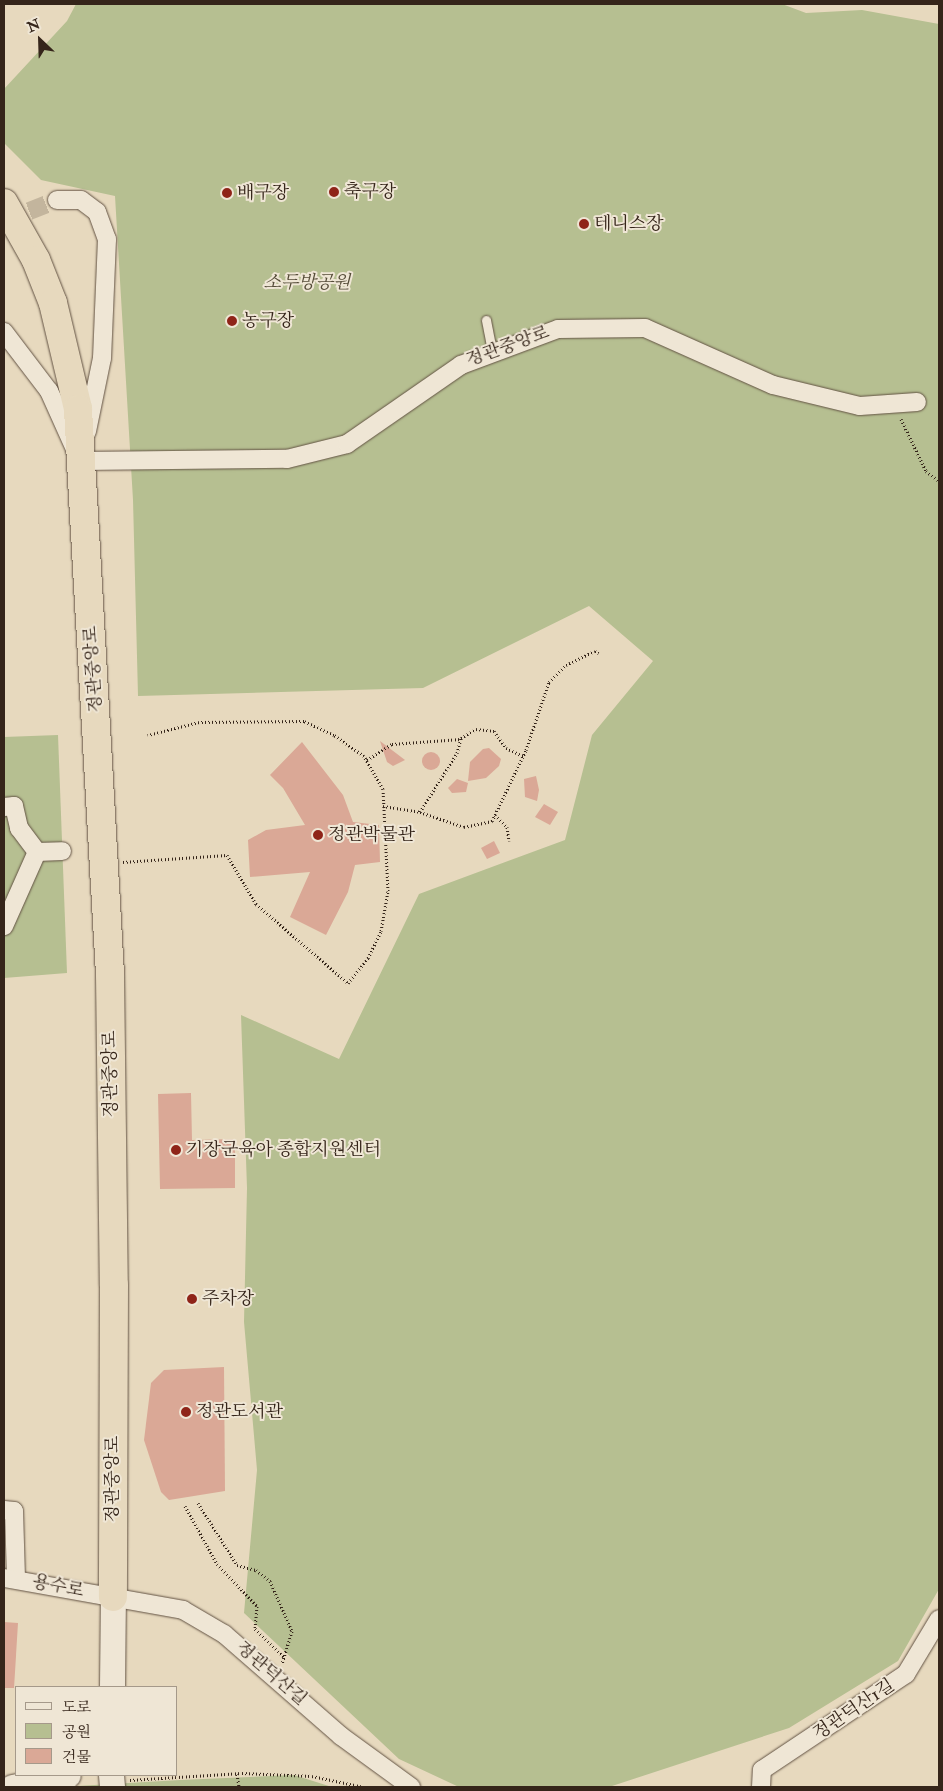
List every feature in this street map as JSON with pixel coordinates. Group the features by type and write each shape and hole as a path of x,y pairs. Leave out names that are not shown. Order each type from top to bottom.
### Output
{"highway":[{"name":"정관중앙로","path":"4,203 36,260 54,304 78,409 105,864 114,1285 113,1597"}],"main road":[{"name":"정관중앙로","path":"112,1686 113,1597"},
{"path":"12,1787 63,1776"}],"street":[{"path":"57,200 81,200 97,212 107,239 102,358 81,461"},
{"name":"정관중앙로","path":"81,461 287,459 347,444 461,365 492,350 558,329 645,328 773,385 860,406 917,402"},
{"path":"4,332 49,391 81,461"},
{"path":"4,807 14,806 19,828 37,852"},
{"path":"37,852 62,851"},
{"path":"4,926 37,852"},
{"path":"4,1510 14,1511 10,1578"},
{"name":"용수로","path":"10,1578 113,1597"},
{"name":"정관덕산길","path":"113,1597 183,1610 224,1634 278,1679 341,1736 411,1787"},
{"name":"정관덕산1길","path":"761,1787 762,1770 906,1674 939,1619"}],"lane":[{"path":"486,320 492,350"}],"path":[{"path":"894,403 926,471 939,481"},
{"path":"384,806 420,812 464,827 492,821 523,756 549,682 566,665 595,651 600,653"},
{"path":"105,864 227,854 256,904 348,983 368,958 381,930 388,891 383,789 367,760 334,735 304,722 199,722 148,735"},
{"path":"367,760 392,744 461,738 476,729 494,731 506,748 523,756"},
{"path":"420,812 457,753 461,738"},
{"path":"495,815 507,827 509,840"},
{"path":"198,1503 236,1565 256,1570 270,1581 292,1631 278,1679"},
{"path":"185,1506 217,1564 257,1606 255,1629 284,1657"},
{"path":"112,1781 237,1774 312,1776 364,1787"},
{"path":"237,1774 239,1787"},
{"path":"350,1784 354,1787"}],"green space":[{"name":"소두방공원","path":"76,4 782,4 806,13 862,10 939,24 939,1589 898,1661 789,1728 609,1787 459,1787 399,1759 244,1613 257,1470 244,1322 247,1188 241,1015 339,1059 419,894 565,840 592,735 653,661 589,606 423,688 138,696 133,500 115,196 41,180 4,143 4,89 67,21"},
{"path":"58,735 67,973 4,978 4,737"},
{"path":"294,1775 332,1787 60,1787 180,1780"}],"building":[{"path":"380,741 405,760 393,766 387,762"},
{"name":"정관박물관","path":"302,742 343,795 353,822 379,825 380,862 355,865 348,892 326,935 290,917 310,872 250,877 248,840 266,830 305,825 283,788 270,775"},
{"path":"489,748 501,759 499,766 486,778 468,781 470,762 483,749"},
{"path":"431,752 437,755 440,761 437,767 431,770 425,767 422,761 425,755"},
{"path":"536,776 539,790 537,801 525,797 524,779"},
{"path":"457,779 468,783 466,792 452,793 448,788"},
{"path":"544,804 558,812 550,825 535,817"},
{"path":"494,841 500,853 487,859 481,848"},
{"name":"기장군육아 종합지원센터","path":"191,1093 192,1140 235,1139 235,1188 160,1189 158,1094"},
{"name":"정관도서관","path":"224,1367 225,1491 169,1500 161,1492 144,1440 151,1383 164,1370"},
{"path":"4,1622 18,1623 14,1688 4,1688"}],"tunnel":[{"path":"4,221 57,200"}],"place":[{"name":"축구장","path":"334,192"},
{"name":"배구장","path":"227,193"},
{"name":"테니스장","path":"584,224"},
{"name":"농구장","path":"232,321"},
{"name":"정관박물관","path":"318,835"},
{"name":"기장군육아 종합지원센터","path":"176,1150"},
{"name":"주차장","path":"192,1299"},
{"name":"정관도서관","path":"186,1412"}]}
